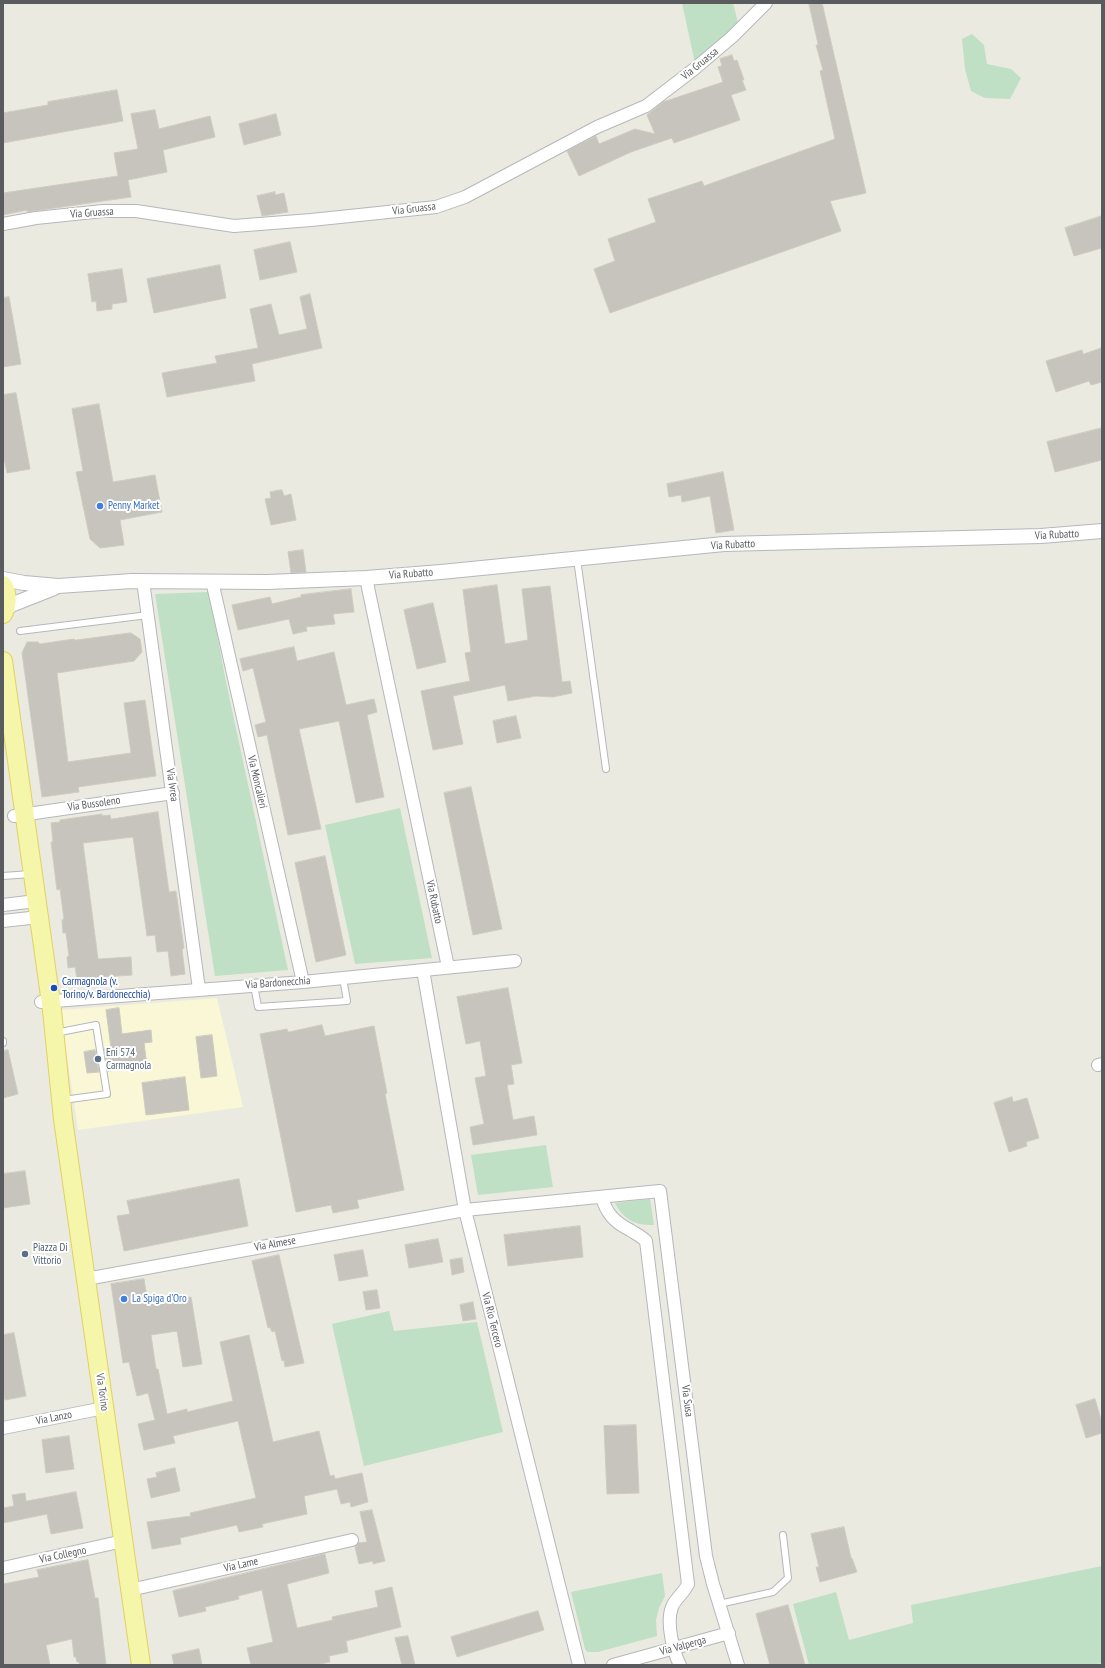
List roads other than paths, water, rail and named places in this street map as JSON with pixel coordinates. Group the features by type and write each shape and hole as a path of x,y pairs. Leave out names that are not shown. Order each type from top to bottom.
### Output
{"main road":[{"path":"3,585 6,591 7,599 5,611"},
{"path":"3,661 19,815"},
{"path":"3,735 19,815"},
{"name":"Via Torino","path":"19,815 141,1665"}],"street":[{"name":"Via Gruassa","path":"3,224 36,218 103,211 136,211 234,226 311,220 436,207 465,197 597,127 646,106 693,70 732,37 766,3"},
{"name":"Via Rubatto","path":"58,586 143,581 268,582 366,578 724,544 1041,536 1102,531"},
{"name":"Via Rubatto","path":"366,578 448,968"},
{"path":"3,579 24,583 58,586"},
{"name":"Via Ivrea","path":"143,581 199,989"},
{"name":"Via Moncalieri","path":"212,581 303,982"},
{"path":"5,611 58,586"},
{"name":"Via Bussoleno","path":"19,815 173,793"},
{"path":"3,905 33,910"},
{"path":"3,922 33,910"},
{"name":"Via Bardonecchia","path":"46,1002 303,982 515,961"},
{"name":"Via Rio Tercero","path":"423,970 465,1210 579,1665"},
{"name":"Via Susa","path":"465,1210 660,1191 706,1556 738,1665"},
{"name":"Via Susa","path":"602,1197 605,1208 614,1221 642,1237 646,1241 688,1584 672,1608 670,1627 674,1648 680,1665"},
{"name":"Via Almese","path":"86,1279 465,1210"},
{"name":"Via Lanzo","path":"3,1428 104,1408"},
{"name":"Via Lame","path":"130,1590 352,1540"},
{"name":"Via Collegno","path":"3,1568 123,1541"},
{"name":"Via Valperga","path":"613,1665 729,1633"}],"lane":[{"path":"577,559 606,769"},
{"path":"20,631 148,615"},
{"path":"3,876 28,874"},
{"path":"254,985 258,1007 347,1001 344,978"},
{"path":"51,1034 96,1025 107,1094 61,1101"},
{"path":"719,1604 773,1592 788,1578 783,1535"}],"place":[{"name":"Penny Market","path":"100,506"},
{"name":"Carmagnola (v. Torino/v. Bardonecchia)","path":"54,988"},
{"name":"Eni 574 Carmagnola","path":"98,1059"},
{"name":"Piazza Di Vittorio","path":"25,1254"},
{"name":"La Spiga d'Oro","path":"124,1299"}]}
